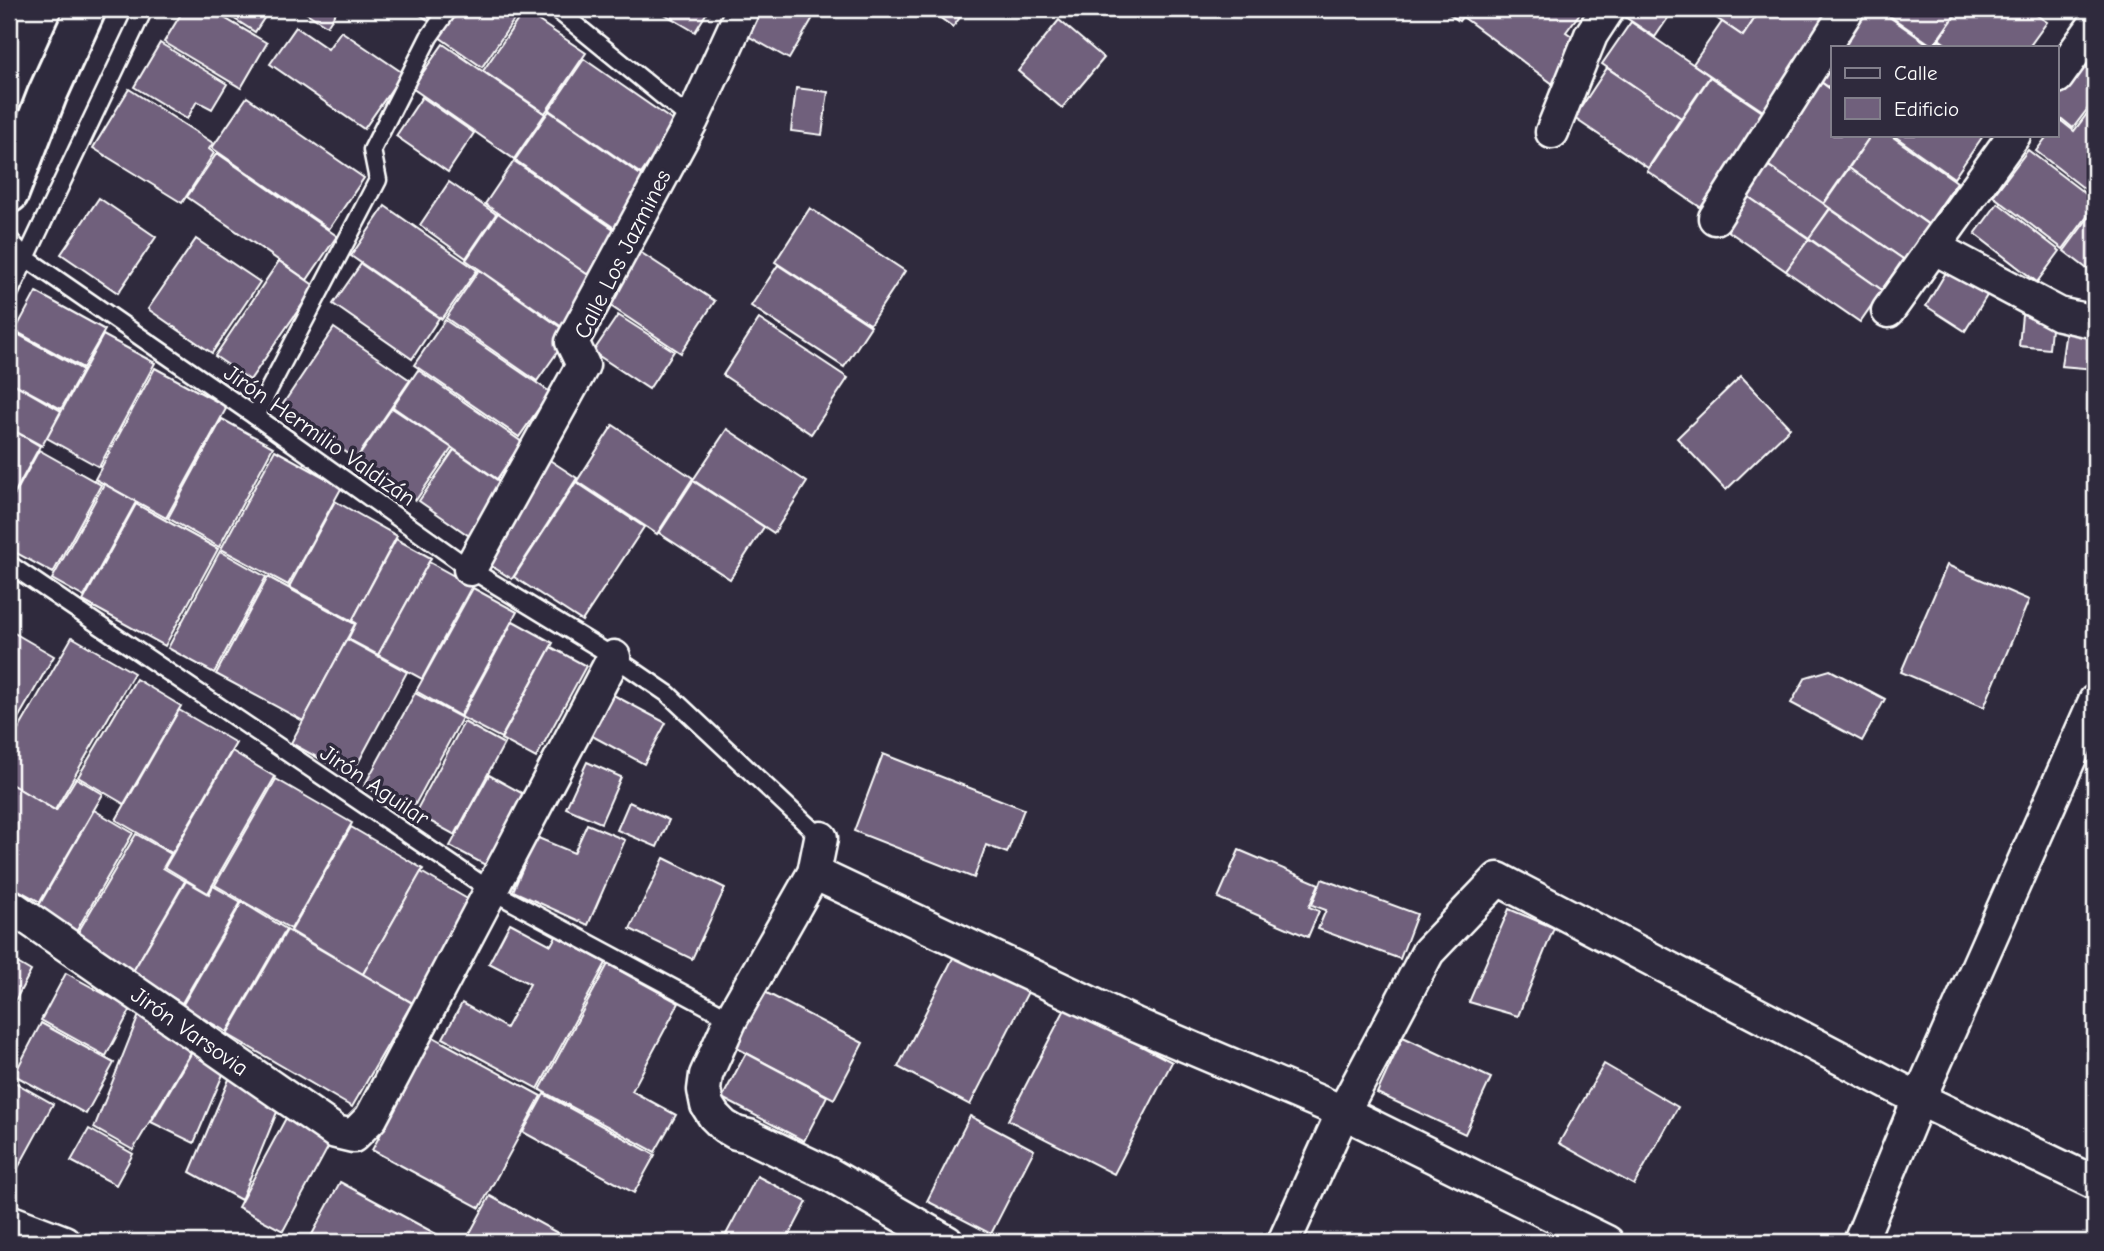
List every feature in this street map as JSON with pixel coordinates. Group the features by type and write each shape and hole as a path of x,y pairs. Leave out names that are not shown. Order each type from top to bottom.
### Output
{"street":[{"path":"9,194 47,95 86,9"},
{"name":"Calle Los Jazmines","path":"470,569 583,365 572,342 692,120 743,9"},
{"path":"1552,132 1591,35 1608,9"},
{"path":"1715,218 1848,9"},
{"path":"2086,9 2095,17"},
{"path":"2058,75 2095,24"},
{"path":"1888,311 2013,136"},
{"path":"1933,247 2059,314 2095,322"},
{"path":"490,890 614,657"},
{"path":"1860,1242 1919,1099 2095,701"},
{"path":"821,838 814,873 731,1020 706,1075 704,1090 708,1105 714,1116 736,1133 749,1136 829,1174 947,1242"},
{"path":"814,873 1135,1024 1343,1112 1607,1242"},
{"path":"1284,1242 1343,1112 1428,952 1498,880 1919,1099 2095,1183"},
{"name":"Jirón Varsovia","path":"9,905 337,1132 352,1136 371,1118 490,890"},
{"path":"9,1221 64,1242"}],"lane":[{"path":"9,294 145,9"},
{"path":"255,416 378,180 372,150 429,37 449,9"},
{"path":"556,9 692,120"},
{"name":"Jirón Hermilio Valdizán","path":"9,239 26,258 470,569 614,657 668,694 821,838"},
{"name":"Jirón Aguilar","path":"9,564 490,890 731,1020"}],"building":[{"path":"184,9 209,9 267,43 241,88 164,42"},
{"path":"219,9 270,9 255,32"},
{"path":"300,9 338,9 327,26"},
{"path":"411,9 440,9 431,22"},
{"path":"458,9 520,11 482,67 439,37"},
{"path":"656,9 709,9 695,32"},
{"path":"763,9 818,9 789,59 748,36"},
{"path":"928,9 966,9 953,27"},
{"path":"1442,9 1468,9 1459,21"},
{"path":"1469,9 1583,9 1566,32 1582,43 1553,84 1463,17"},
{"path":"1630,9 1674,9 1655,37 1625,17"},
{"path":"1703,9 1761,9 1743,36"},
{"path":"1761,9 1814,9 1830,19 1766,113 1693,64 1722,22 1743,36"},
{"path":"1868,9 1878,9 1931,46 1842,46"},
{"path":"1880,9 1959,9 1933,46"},
{"path":"1960,9 2027,9 2047,22 2030,46 1949,46 1939,39"},
{"path":"524,11 586,53 545,113 483,71"},
{"path":"1059,20 1104,58 1062,108 1018,71"},
{"path":"1631,22 1710,76 1681,118 1602,64"},
{"path":"296,27 328,49 341,31 403,73 364,129 270,64"},
{"path":"1938,40 1947,46 1934,46"},
{"path":"160,43 227,84 212,109 197,101 187,119 134,87"},
{"path":"443,44 545,114 514,159 412,88"},
{"path":"2082,48 2095,58 2095,99 2073,128 2058,116 2058,81"},
{"path":"584,59 676,123 641,174 549,110"},
{"path":"1831,62 1831,89 1818,80"},
{"path":"1607,68 1681,118 1648,168 1574,118"},
{"path":"1710,77 1767,115 1703,209 1647,171"},
{"path":"1818,80 1831,90 1831,136 1870,136 1823,204 1762,161"},
{"path":"796,88 828,92 822,135 791,131"},
{"path":"129,89 213,143 209,149 214,153 182,203 93,148"},
{"path":"247,97 364,178 329,229 212,148"},
{"path":"422,97 474,133 448,172 396,136"},
{"path":"2095,103 2095,197 2036,151 2047,136 2058,136 2060,120 2074,131"},
{"path":"549,111 649,181 616,229 515,160"},
{"path":"1870,136 1891,136 1957,182 1928,224 1849,168"},
{"path":"1894,136 1983,136 1954,178"},
{"path":"2028,150 2095,201 2095,206 2063,249 1993,196"},
{"path":"217,153 337,236 307,280 187,197"},
{"path":"514,161 618,232 588,275 485,204"},
{"path":"1764,163 1830,208 1809,238 1743,193"},
{"path":"1849,168 1930,226 1906,261 1824,204"},
{"path":"449,182 496,214 466,258 420,225"},
{"path":"1743,193 1809,239 1786,271 1721,226"},
{"path":"99,198 156,237 118,293 61,254"},
{"path":"1998,203 2060,251 2037,282 1975,234"},
{"path":"385,206 477,270 442,319 351,256"},
{"path":"810,208 905,271 870,324 775,262"},
{"path":"1830,209 1903,259 1882,290 1809,238"},
{"path":"2095,209 2095,275 2064,251"},
{"path":"498,213 594,279 562,327 466,260"},
{"path":"196,239 260,282 212,353 148,309"},
{"path":"1809,239 1882,290 1860,322 1786,271"},
{"path":"637,250 715,301 681,353 603,301"},
{"path":"279,261 315,286 250,380 215,356"},
{"path":"361,264 439,318 412,359 333,304"},
{"path":"1951,264 1991,289 1965,331 1926,306"},
{"path":"778,265 871,326 844,367 751,306"},
{"path":"479,270 570,334 537,381 446,318"},
{"path":"36,292 105,330 83,368 15,331"},
{"path":"618,315 674,351 649,389 593,352"},
{"path":"2022,315 2052,319 2049,349 2019,346"},
{"path":"759,319 848,378 811,434 723,375"},
{"path":"445,320 550,392 519,437 414,365"},
{"path":"334,328 410,380 356,459 281,407"},
{"path":"2066,330 2095,333 2095,369 2061,366"},
{"path":"14,332 83,370 61,409 9,381 9,343"},
{"path":"103,335 155,363 99,467 47,438"},
{"path":"155,368 227,407 166,518 95,479"},
{"path":"418,370 522,442 497,479 393,407"},
{"path":"1741,376 1790,428 1726,490 1677,438"},
{"path":"9,381 61,411 42,446 9,428"},
{"path":"392,408 452,448 416,500 357,459"},
{"path":"222,419 273,447 219,547 168,518"},
{"path":"613,425 693,478 657,534 577,481"},
{"path":"9,428 40,446 9,503"},
{"path":"727,429 807,482 774,533 693,480"},
{"path":"39,450 101,485 53,573 9,549 9,505"},
{"path":"275,450 342,487 288,585 221,549"},
{"path":"454,450 510,489 475,540 419,501"},
{"path":"545,457 577,478 512,579 479,558"},
{"path":"693,481 764,527 730,579 659,533"},
{"path":"576,482 644,527 582,621 514,577"},
{"path":"104,484 136,502 84,597 52,579"},
{"path":"335,501 397,536 352,621 289,587"},
{"path":"136,504 218,549 165,646 83,601"},
{"path":"396,539 431,558 378,655 348,639 356,623 352,621"},
{"path":"220,551 266,577 214,673 168,648"},
{"path":"429,562 472,586 422,679 378,655"},
{"path":"1947,565 2029,600 1984,707 1901,672"},
{"path":"268,577 355,624 303,721 216,674"},
{"path":"473,588 517,612 460,716 416,691"},
{"path":"513,621 553,643 501,738 461,717"},
{"path":"9,630 54,656 9,734"},
{"path":"72,637 134,673 55,810 9,783 9,746"},
{"path":"347,639 407,672 351,776 291,743"},
{"path":"551,647 586,666 536,758 501,739"},
{"path":"1830,670 1885,699 1862,741 1791,703 1806,677"},
{"path":"136,679 181,706 124,804 78,777"},
{"path":"604,690 666,723 644,764 583,731"},
{"path":"415,693 462,718 411,812 364,786"},
{"path":"179,710 236,743 172,853 116,820"},
{"path":"464,722 504,744 455,835 415,813"},
{"path":"232,751 275,777 208,893 165,867"},
{"path":"883,754 1024,809 1007,853 986,845 974,878 854,831"},
{"path":"587,762 621,777 601,823 566,808"},
{"path":"489,775 527,796 489,867 450,846"},
{"path":"76,778 103,794 40,902 9,885 9,783 56,811"},
{"path":"276,779 352,823 291,929 215,885"},
{"path":"629,802 669,820 657,847 617,830"},
{"path":"94,810 133,833 73,937 34,914"},
{"path":"587,824 625,840 588,925 513,891 536,837 574,853"},
{"path":"351,827 423,869 363,974 291,931"},
{"path":"136,834 171,854 163,868 185,881 132,973 74,939"},
{"path":"1239,850 1319,884 1309,907 1319,911 1308,937 1218,898"},
{"path":"664,858 725,888 692,959 630,929"},
{"path":"421,872 471,901 413,1003 363,974"},
{"path":"1322,879 1417,914 1400,959 1318,929 1326,910 1312,905"},
{"path":"186,881 209,894 213,886 241,902 182,1003 132,973"},
{"path":"242,902 286,929 227,1032 182,1006"},
{"path":"1509,909 1554,928 1518,1016 1469,1002"},
{"path":"510,923 551,945 556,936 606,963 538,1089 443,1038 462,1003 506,1028 530,984 489,963"},
{"path":"287,930 412,1003 352,1107 227,1034"},
{"path":"958,948 1031,986 970,1105 898,1067"},
{"path":"9,958 31,971 9,1012"},
{"path":"608,964 679,1003 632,1091 676,1115 655,1152 540,1090"},
{"path":"66,973 131,1009 106,1056 41,1020"},
{"path":"761,990 863,1043 834,1099 733,1046"},
{"path":"1066,1007 1172,1062 1114,1174 1008,1120"},
{"path":"141,1010 197,1042 133,1150 94,1128"},
{"path":"41,1023 114,1063 86,1114 14,1075"},
{"path":"433,1037 541,1096 480,1208 372,1150"},
{"path":"1403,1037 1491,1078 1465,1134 1377,1093"},
{"path":"195,1047 227,1065 194,1143 151,1122"},
{"path":"746,1053 827,1096 804,1141 722,1098"},
{"path":"1604,1064 1678,1107 1634,1185 1559,1143"},
{"path":"235,1065 284,1095 241,1200 190,1172"},
{"path":"9,1079 53,1104 18,1168 9,1163"},
{"path":"544,1094 655,1155 634,1193 523,1132"},
{"path":"970,1116 1034,1150 991,1234 927,1201"},
{"path":"286,1118 331,1142 283,1231 238,1207"},
{"path":"89,1129 133,1154 116,1185 71,1161"},
{"path":"757,1176 807,1202 786,1242 722,1242"},
{"path":"340,1182 451,1242 308,1242"},
{"path":"490,1196 574,1242 465,1242"}]}
